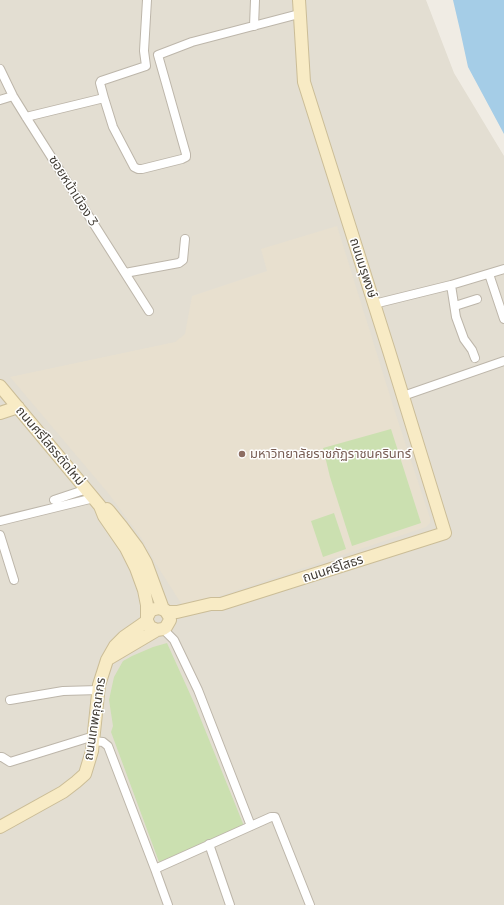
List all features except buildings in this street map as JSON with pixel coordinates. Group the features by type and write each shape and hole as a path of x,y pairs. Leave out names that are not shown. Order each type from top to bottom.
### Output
{"main road":[{"name":"ถนนมรุพงษ์","path":"298,0 304,82 445,534"},
{"name":"ถนนศรีโสธรตัดใหม่","path":"0,386 94,498 109,511 137,547 146,563 164,621"},
{"path":"0,413 18,407"},
{"name":"ถนนศรีโสธรตัดใหม่","path":"94,498 104,516 126,548 136,568 144,590 147,604 147,619"},
{"name":"ถนนศรีโสธร","path":"164,621 177,612 210,604 221,604 445,534"},
{"name":"ถนนเทพคุณากร","path":"0,828 63,792 85,774 94,739 98,690 107,660 115,646 147,619 151,610 159,608 164,621 107,660"},
{"path":"147,619 150,627 164,621"}],"street":[{"path":"147,0 145,59 147,65 145,67 101,81 100,83 113,127 134,167 138,169 186,157 158,55"},
{"path":"254,26 255,0"},
{"path":"145,59 192,42 299,14"},
{"name":"ซอยหน้าเมือง 3","path":"0,69 13,96 26,117 150,311"},
{"path":"0,100 13,96"},
{"path":"26,117 104,98"},
{"path":"125,273 179,263 183,260 185,240"},
{"path":"374,304 451,285 504,269"},
{"path":"489,274 504,319"},
{"path":"451,285 456,317 464,338 472,350 475,358"},
{"path":"455,306 477,299"},
{"path":"403,396 504,361"},
{"path":"54,500 94,498"},
{"path":"0,521 94,498"},
{"path":"0,535 14,580"},
{"path":"164,621 198,690 252,826"},
{"path":"10,700 62,691 98,690"},
{"path":"0,757 10,762 94,739 103,742 108,746 168,905"},
{"path":"155,869 271,816 275,817 310,905"},
{"path":"209,844 230,905"}],"shaded area":[{"path":"0,0 426,0 454,73 504,156 504,905 0,905"},
{"name":"มหาวิทยาลัยราชภัฏราชนครินทร์","path":"337,226 430,518 430,523 426,527 184,608 142,539 108,493 10,377 175,342 185,334 192,296 267,271 261,249"}],"green space":[{"path":"391,429 421,523 352,546 330,477 323,448"},
{"path":"334,513 346,549 323,557 311,521"},
{"path":"167,643 195,705 244,826 159,862 111,732 113,726 109,700 114,677 123,661 153,647"}],"water":[{"path":"453,0 504,0 504,134 468,67"}],"place":[{"name":"มหาวิทยาลัยราชภัฏราชนครินทร์","path":"242,454"}]}
